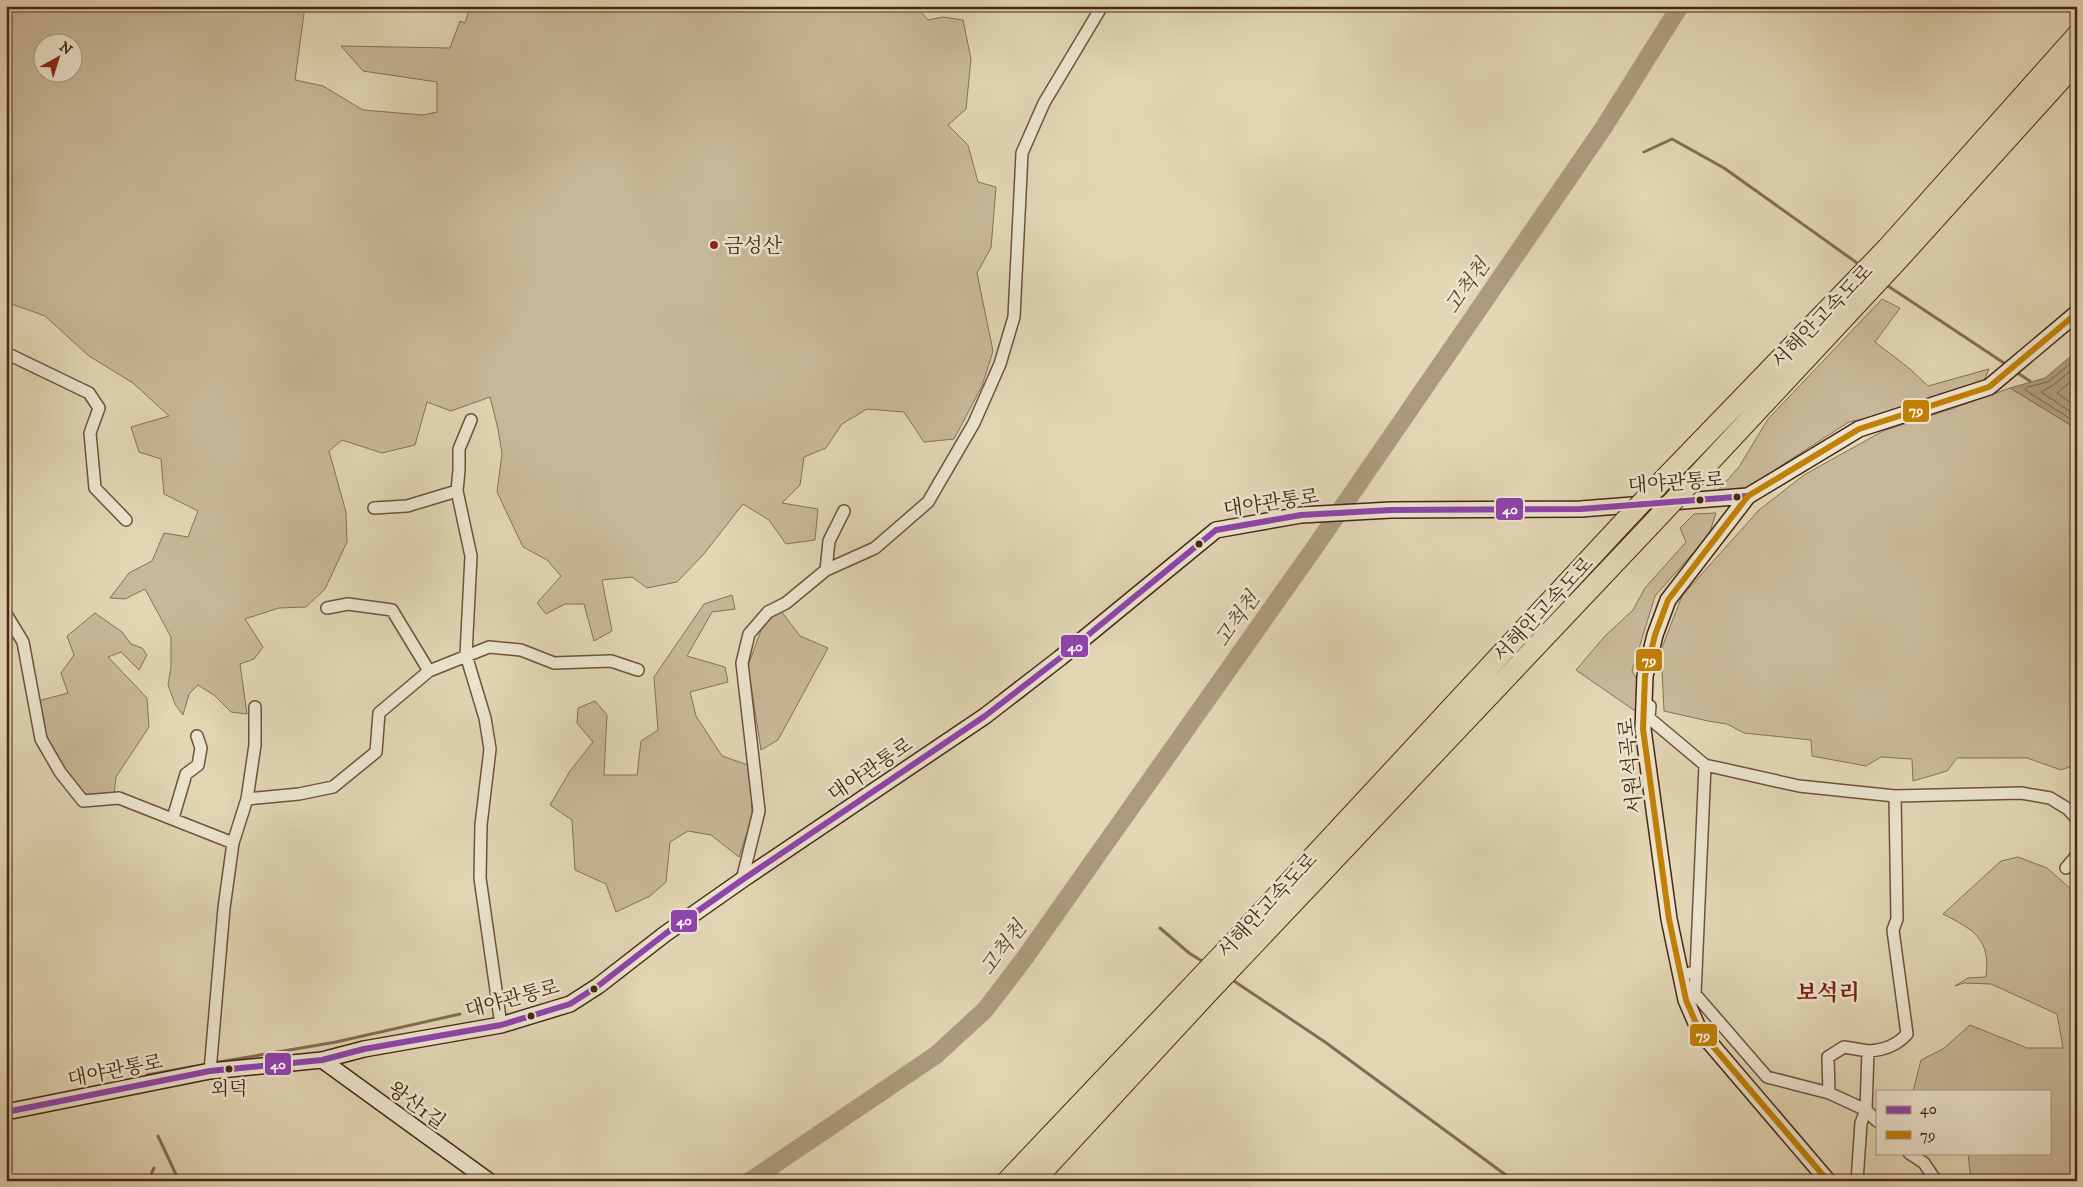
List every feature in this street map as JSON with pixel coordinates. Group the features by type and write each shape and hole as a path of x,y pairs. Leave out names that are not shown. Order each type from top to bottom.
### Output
{"highway":[{"name":"서해안고속도로","path":"1893,254 2077,35"},
{"name":"서해안고속도로","path":"1007,1181 1201,988 1648,528 1692,481 1869,280 2077,62"},
{"name":"서해안고속도로","path":"1238,950 1664,479 1869,280"},
{"name":"서해안고속도로","path":"1034,1181 1201,988"}],"main road":[{"name":"서원석곡로","path":"1828,1181 1700,1030 1691,997 1680,975 1669,918 1643,729 1645,676 1655,635 1668,600 1748,496 1859,429 1989,387 2077,313"},
{"name":"대야관통로","path":"6,1112 210,1066 322,1060 364,1049 501,1025 570,1004 598,986 664,934 985,716 1060,658 1216,530 1301,515 1379,510 1581,509 1748,496"},
{"name":"왕산1길","path":"322,1060 489,1181"}],"street":[{"path":"742,880 759,811 742,663 749,634 768,612 786,603 826,570 875,548 928,502 974,423 1000,364 1014,317 1022,153 1044,103 1102,6"},
{"path":"6,353 90,393 100,408 90,433 95,488 126,520"},
{"path":"471,420 459,449 457,491 471,556 466,655 485,718 490,749 481,825 480,878 501,1025"},
{"path":"374,508 407,506 457,491"},
{"path":"826,570 830,541 844,511"},
{"path":"327,608 348,604 392,610 429,671"},
{"path":"6,614 23,642 41,739 60,772 83,801 119,798 233,843"},
{"path":"1655,635 1649,718 1704,765 1799,786 1895,796 2021,793 2050,798 2068,809 2077,819"},
{"path":"247,799 299,794 333,787 376,752 379,713 429,671 489,647 521,650 554,663 611,661 638,670"},
{"path":"210,1066 224,908 233,843 247,799 255,745 255,707"},
{"path":"173,818 186,774 198,765 200,748 197,736"},
{"path":"1704,765 1696,972 1691,997 1767,1077 1829,1093 1866,1110 1876,1120"},
{"path":"1829,1093 1828,1057 1844,1047 1868,1051 1885,1050 1907,1034 1893,930 1897,919 1895,796"},
{"path":"2066,868 2077,855"},
{"path":"1680,975 1696,972"},
{"path":"1857,1181 1861,1123 1866,1110 1868,1051"},
{"path":"1910,1154 1924,1163 1936,1181"}],"shaded area":[{"path":"6,6 305,6 295,80 323,86 363,110 423,115 437,112 437,82 363,71 341,46 450,48 460,21 465,23 470,6 916,6 928,20 943,17 963,20 971,59 966,109 948,125 968,145 978,182 996,187 991,248 977,273 993,351 982,386 954,439 924,442 904,412 867,409 842,424 826,448 804,457 800,485 782,503 818,509 815,540 786,544 769,520 743,504 703,555 677,582 647,588 632,577 602,580 612,631 594,641 584,604 565,604 546,614 537,603 561,576 547,560 523,547 497,492 502,454 490,397 451,411 427,402 415,445 382,453 342,440 329,451 346,512 347,542 325,589 306,607 279,608 245,619 263,647 254,659 240,664 247,714 231,712 214,695 198,685 189,694 183,715 175,704 168,685 171,666 171,637 145,589 125,599 110,598 129,573 152,561 164,533 188,537 198,511 164,494 161,459 139,452 131,427 169,416 133,383 89,356 45,316 6,302"},
{"path":"1882,299 1900,308 1875,342 1910,369 1928,386 1989,369 1981,387 1909,409 1849,422 1782,465 1749,490 1715,494 1739,467 1768,419"},
{"path":"2010,388 2077,429 2077,764 2061,770 2027,758 1957,758 1947,771 1913,781 1912,759 1881,757 1866,766 1812,756 1811,740 1744,733 1727,724 1664,711 1661,650 1682,596 1759,510 1804,475 1883,431"},
{"path":"1716,513 1709,535 1655,596 1632,671 1639,683 1638,713 1576,670 1605,636 1633,610 1645,588 1686,542 1680,528 1694,514"},
{"path":"732,595 735,609 712,612 687,656 725,667 728,682 690,692 696,716 722,756 751,766 752,817 739,857 711,835 688,831 670,842 666,882 650,896 616,912 606,884 575,870 572,820 550,805 570,771 593,742 577,723 578,708 595,701 607,715 604,775 637,775 641,741 658,730 654,677 704,604"},
{"path":"781,611 800,636 828,648 778,740 761,750 748,666 764,622"},
{"path":"95,613 122,632 131,644 142,648 147,655 139,670 121,652 108,657 147,698 149,727 116,777 114,794 90,795 81,793 46,741 38,701 68,693 61,673 74,655 67,636"},
{"path":"2018,857 2047,868 2072,890 2077,885 2077,1181 1971,1181 1968,1154 2050,1154 2050,1090 1913,1090 1921,1060 1943,1049 1970,1025 2027,1048 2063,1048 2057,1014 1991,984 1964,983 1955,986 1968,978 1986,977 1986,953 1978,937 1972,931 1943,914 2001,861"}],"water":[{"path":"2077,351 2077,429 2010,388 2045,378"}],"waterway":[{"name":"고척천","path":"750,1181 936,1055 985,1010 1024,959 1315,547 1604,127 1680,6"},
{"path":"1644,152 1672,139 1724,168 1860,265"},
{"path":"1885,284 2007,365"},
{"path":"2016,372 2030,381"},
{"path":"1160,928 1189,953 1205,963"},
{"path":"1231,979 1325,1042 1514,1181"},
{"path":"213,1063 336,1042 460,1014"},
{"path":"147,1075 197,1066"},
{"path":"158,1136 179,1181"},
{"path":"148,1181 154,1168"}],"transit line":[{"name":"79","path":"1828,1181 1699,1030 1686,1000 1669,919 1643,729 1645,676 1655,635 1668,600 1748,496 1859,429 1989,387 2077,313"},
{"name":"40","path":"6,1112 210,1071 322,1060 364,1049 501,1025 570,1004 598,986 665,934 742,880 985,716 1060,658 1216,530 1301,515 1391,510 1581,509 1748,496"}],"place":[{"name":"금성산","path":"714,245"},
{"name":"외덕","path":"229,1069"}],"district":[{"name":"보석리","path":"1828,992"}]}
